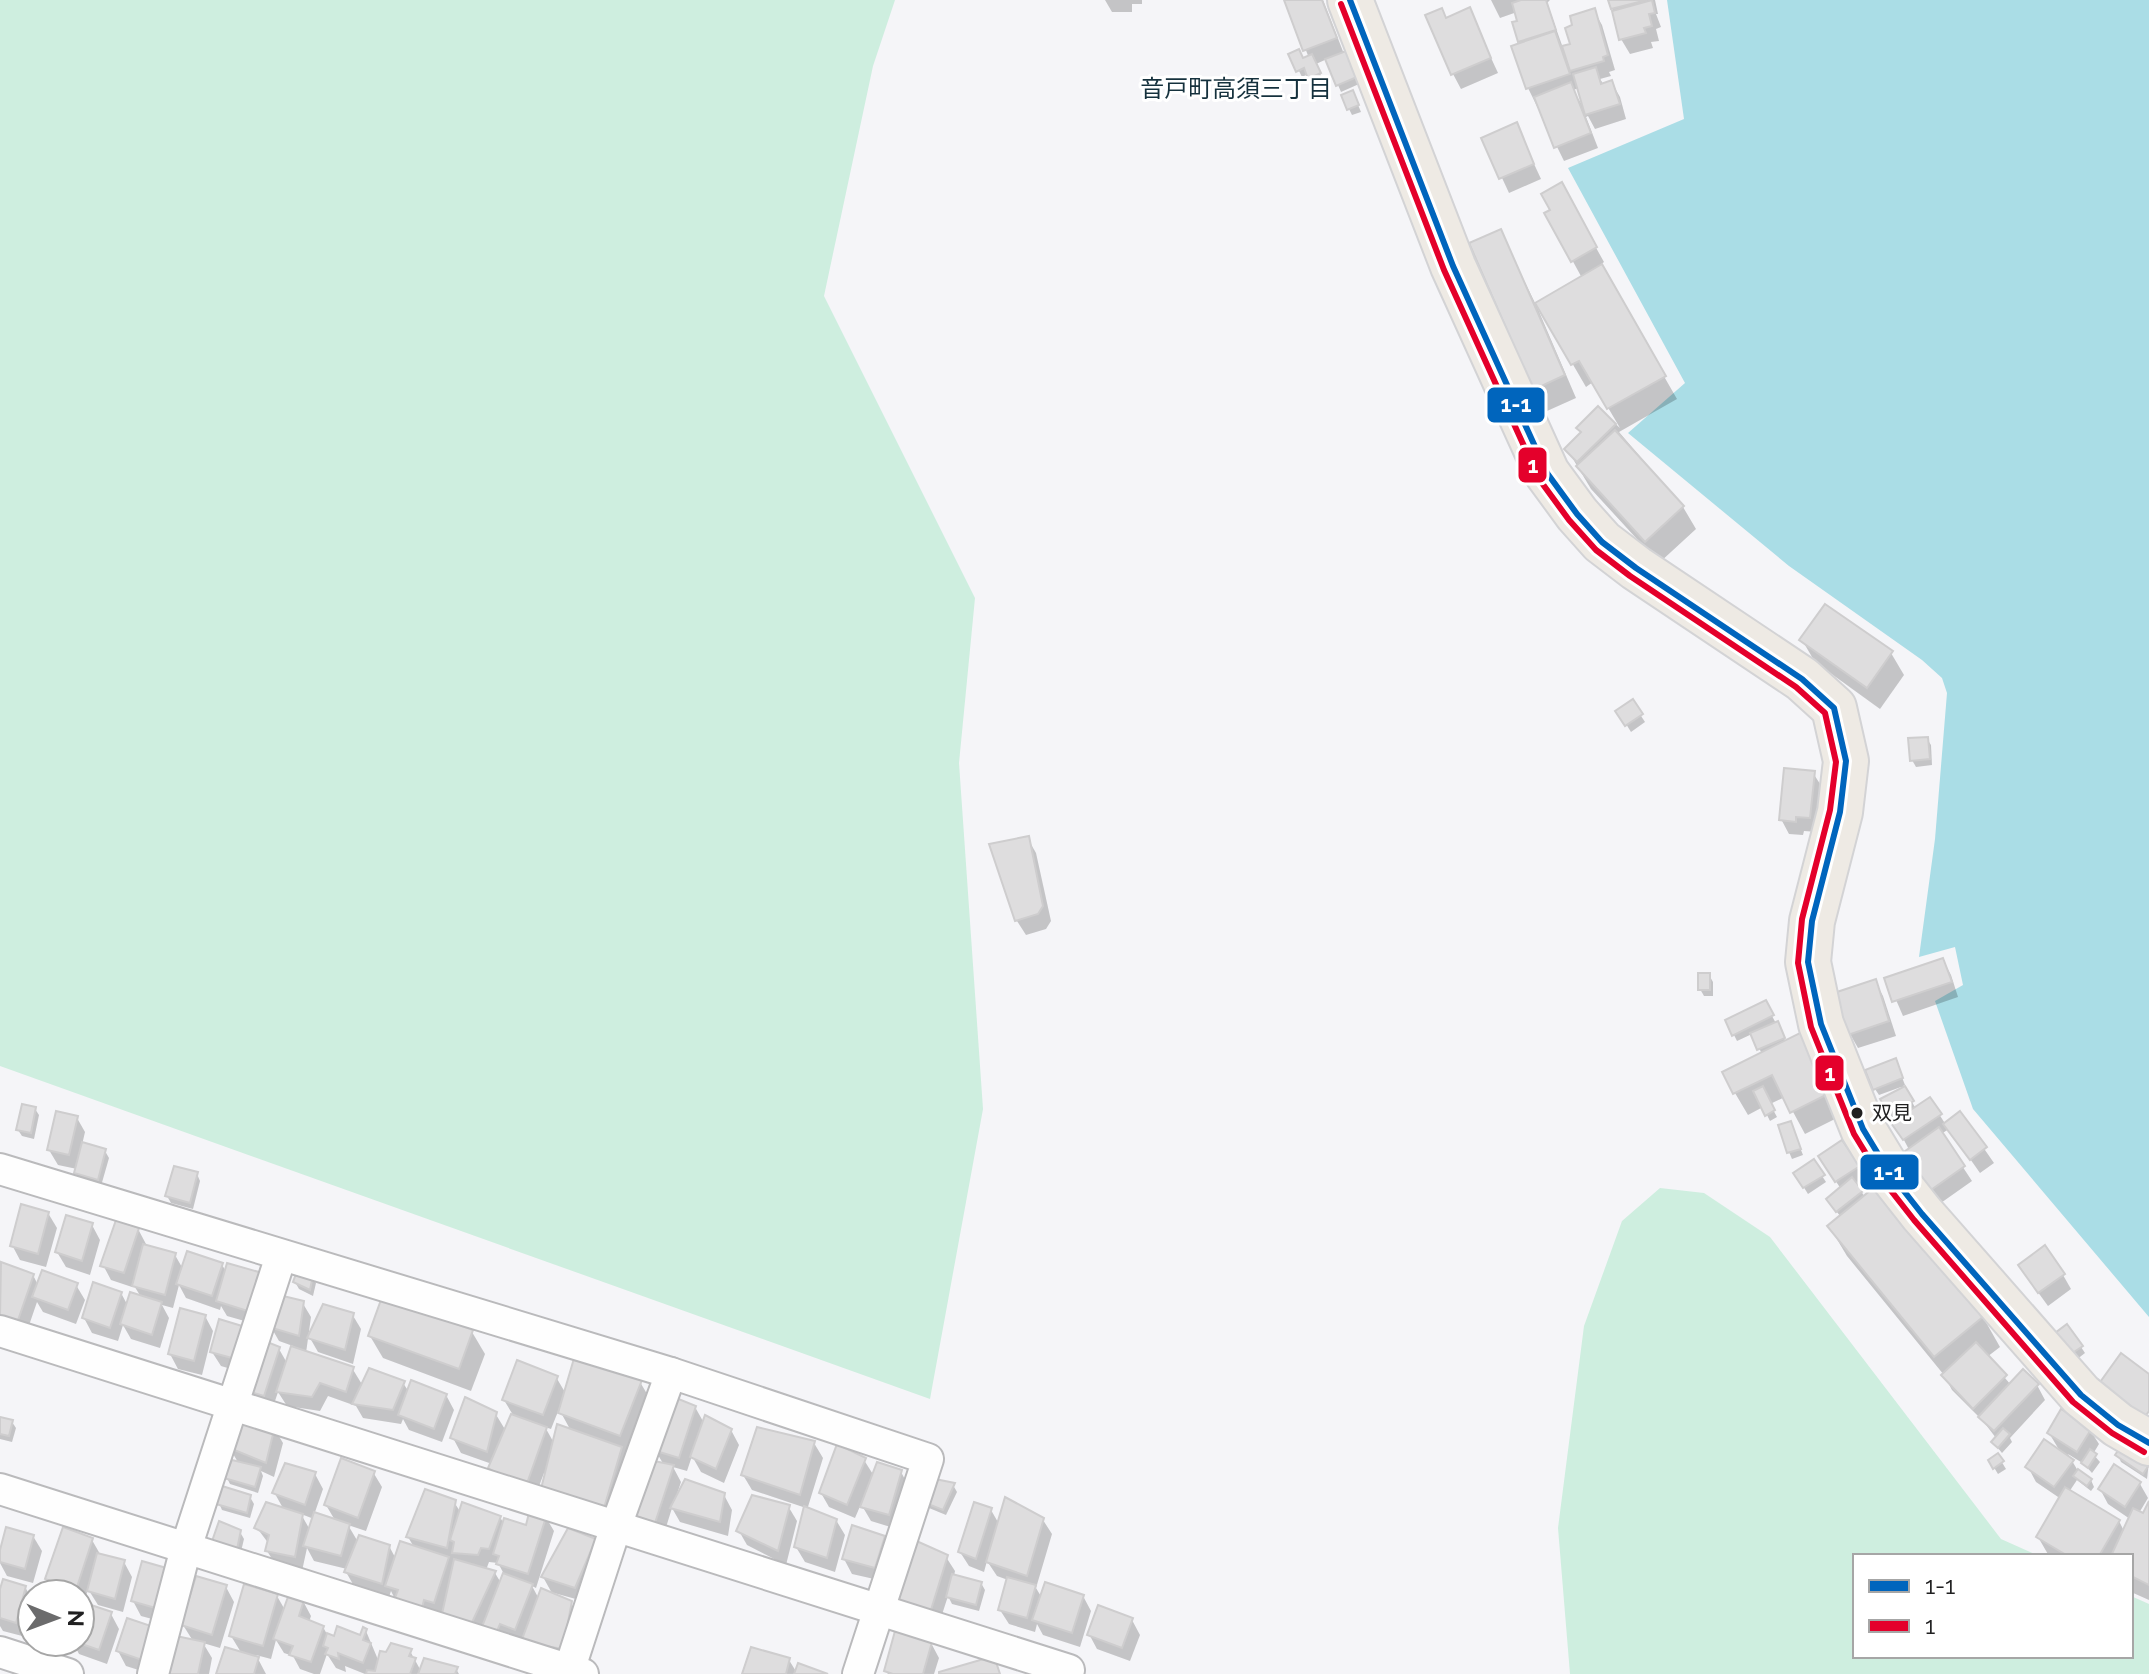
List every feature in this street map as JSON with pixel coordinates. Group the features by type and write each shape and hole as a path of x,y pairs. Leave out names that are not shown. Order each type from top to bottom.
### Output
{"highway":[{"path":"1350,0 1453,266 1547,473 1602,542 1802,679 1834,708 1846,761 1840,812 1812,921 1808,962 1821,1024 1863,1129 1889,1172 1922,1214 2081,1395 2118,1425 2149,1443"}],"street":[{"path":"0,1169 671,1373 928,1459 858,1674"},
{"path":"153,1674 186,1548 281,1256"},
{"path":"0,1331 1069,1670 1056,1674"},
{"path":"0,1489 573,1672 616,1526 671,1373"},
{"path":"0,1652 55,1672"}],"green space":[{"path":"0,0 895,0 873,66 824,296 975,598 959,763 983,1109 930,1399 0,1066"},
{"path":"1660,1188 1704,1193 1770,1237 2001,1539 2035,1554 1853,1554 1853,1658 2133,1658 2133,1597 2149,1604 2149,1674 1570,1674 1558,1528 1584,1326 1622,1221"}],"water":[{"path":"1667,0 2149,0 2149,1317 1973,1109 1935,1001 1963,985 1955,947 1919,957 1935,839 1947,693 1942,678 1922,660 1789,566 1628,433 1685,383 1568,168 1684,119"}],"building":[{"path":"1284,0 1322,0 1337,38 1303,51"},
{"path":"1546,0 1556,30 1518,42 1512,22 1517,21 1512,3"},
{"path":"1608,0 1647,0 1611,9"},
{"path":"1652,0 1655,13 1649,14 1652,26 1644,28 1646,33 1619,40 1612,11"},
{"path":"1470,7 1491,58 1451,75 1425,15 1442,8 1446,18"},
{"path":"1595,8 1608,55 1603,57 1604,61 1570,71 1562,46 1570,44 1565,28 1572,25 1570,16"},
{"path":"1555,31 1570,74 1526,89 1511,46"},
{"path":"1299,49 1303,58 1312,54 1321,73 1308,79 1304,68 1296,72 1288,54"},
{"path":"1346,51 1357,77 1336,86 1325,59"},
{"path":"1596,67 1601,84 1612,80 1620,104 1585,115 1573,74"},
{"path":"1571,82 1591,133 1554,148 1534,97"},
{"path":"1353,90 1359,105 1347,110 1341,95"},
{"path":"1517,122 1534,164 1499,179 1481,138"},
{"path":"1562,182 1597,247 1571,262 1544,213 1550,210 1541,194"},
{"path":"1501,229 1565,375 1533,390 1469,243"},
{"path":"1602,264 1666,376 1607,409 1579,361 1571,365 1535,303"},
{"path":"1598,406 1616,424 1577,462 1564,449 1581,432 1576,428"},
{"path":"1615,430 1684,506 1645,542 1576,466"},
{"path":"1825,604 1893,651 1867,688 1799,640"},
{"path":"1633,699 1643,714 1625,726 1615,711"},
{"path":"1928,737 1930,759 1910,761 1908,738"},
{"path":"1784,768 1815,771 1810,818 1796,817 1796,822 1779,820"},
{"path":"1029,836 1043,906 1038,914 1015,921 989,844"},
{"path":"1943,958 1952,982 1892,1002 1884,978"},
{"path":"1698,973 1710,973 1710,990 1698,990"},
{"path":"1876,979 1889,1021 1848,1035 1834,993"},
{"path":"1766,1000 1774,1015 1732,1036 1725,1020"},
{"path":"1778,1021 1785,1038 1757,1050 1750,1033"},
{"path":"1804,1031 1834,1091 1790,1113 1772,1075 1733,1094 1722,1072"},
{"path":"1896,1058 1903,1078 1873,1090 1865,1070"},
{"path":"1763,1086 1775,1110 1765,1116 1753,1091"},
{"path":"1905,1086 1914,1101 1889,1115 1880,1099"},
{"path":"1930,1097 1942,1114 1903,1140 1891,1123"},
{"path":"22,1104 36,1107 31,1133 16,1130"},
{"path":"56,1111 78,1116 69,1155 47,1150"},
{"path":"1960,1111 1987,1147 1970,1160 1943,1124"},
{"path":"1791,1121 1801,1149 1787,1153 1778,1125"},
{"path":"1939,1127 1965,1166 1928,1192 1901,1154"},
{"path":"1842,1140 1860,1166 1835,1182 1818,1156"},
{"path":"82,1142 106,1149 98,1180 74,1173"},
{"path":"1814,1159 1825,1175 1803,1188 1793,1173"},
{"path":"174,1166 198,1172 190,1203 165,1196"},
{"path":"1852,1177 1863,1191 1836,1212 1826,1199"},
{"path":"1877,1185 1984,1316 1934,1357 1827,1226"},
{"path":"21,1204 49,1212 38,1254 10,1246"},
{"path":"66,1215 93,1223 82,1261 55,1252"},
{"path":"116,1220 139,1228 124,1273 100,1266"},
{"path":"143,1244 176,1253 165,1295 132,1286"},
{"path":"2045,1245 2065,1274 2038,1293 2018,1265"},
{"path":"187,1251 223,1263 212,1296 176,1284"},
{"path":"1,1262 34,1274 17,1323 0,1317"},
{"path":"227,1263 266,1274 254,1313 216,1301"},
{"path":"42,1270 78,1283 68,1310 32,1297"},
{"path":"297,1271 313,1275 310,1290 293,1282"},
{"path":"93,1282 122,1292 110,1328 82,1318"},
{"path":"130,1292 162,1302 152,1335 120,1324"},
{"path":"279,1295 304,1301 299,1336 269,1327"},
{"path":"382,1297 473,1330 459,1369 368,1336"},
{"path":"323,1304 354,1313 345,1350 307,1338"},
{"path":"180,1308 206,1315 194,1361 168,1354"},
{"path":"219,1319 252,1329 243,1361 210,1352"},
{"path":"2067,1324 2083,1346 2071,1354 2055,1333"},
{"path":"262,1340 280,1347 264,1396 243,1390"},
{"path":"1976,1342 2007,1375 1973,1409 1941,1375"},
{"path":"291,1346 354,1367 346,1392 320,1383 312,1397 276,1392"},
{"path":"2121,1353 2149,1374 2149,1411 2144,1418 2098,1385"},
{"path":"575,1355 642,1380 620,1436 558,1413"},
{"path":"517,1360 558,1376 543,1415 502,1400"},
{"path":"369,1368 405,1381 393,1410 352,1404"},
{"path":"2023,1369 2039,1384 1994,1431 1978,1417"},
{"path":"411,1380 447,1394 434,1429 398,1415"},
{"path":"671,1396 696,1406 679,1458 653,1450"},
{"path":"465,1397 497,1412 487,1452 450,1438"},
{"path":"2061,1409 2092,1428 2077,1452 2047,1433"},
{"path":"511,1414 547,1427 525,1489 488,1468"},
{"path":"705,1415 732,1429 716,1469 690,1457"},
{"path":"238,1416 275,1426 266,1463 227,1447"},
{"path":"0,1417 13,1420 9,1436 0,1434"},
{"path":"557,1424 622,1447 604,1508 541,1489"},
{"path":"757,1427 815,1441 800,1495 741,1475"},
{"path":"2003,1428 2010,1434 1998,1448 1991,1442"},
{"path":"2044,1439 2074,1460 2054,1487 2025,1467"},
{"path":"2124,1442 2149,1465 2143,1474 2115,1455"},
{"path":"837,1444 866,1458 847,1505 819,1493"},
{"path":"2090,1449 2097,1454 2088,1468 2081,1463"},
{"path":"1998,1453 2004,1461 1993,1469 1988,1460"},
{"path":"341,1458 375,1471 358,1518 324,1505"},
{"path":"232,1460 261,1467 255,1487 224,1478"},
{"path":"649,1460 674,1465 655,1523 628,1513"},
{"path":"877,1462 902,1470 889,1515 860,1507"},
{"path":"285,1463 316,1472 305,1505 272,1493"},
{"path":"2114,1464 2141,1482 2125,1507 2098,1489"},
{"path":"2078,1469 2092,1479 2087,1486 2073,1476"},
{"path":"930,1478 955,1483 943,1510 923,1502"},
{"path":"685,1479 725,1493 720,1522 670,1508"},
{"path":"222,1486 251,1495 247,1513 216,1504"},
{"path":"2065,1487 2120,1520 2100,1554 2065,1554 2036,1537"},
{"path":"425,1489 456,1500 447,1548 406,1537"},
{"path":"752,1495 790,1505 778,1551 736,1531"},
{"path":"1005,1497 1044,1518 1027,1576 986,1562"},
{"path":"2149,1501 2149,1585 2133,1577 2133,1554 2112,1554 2133,1508 2143,1513"},
{"path":"266,1502 303,1514 295,1557 265,1551 269,1535 254,1528"},
{"path":"462,1502 501,1516 489,1549 481,1548 478,1555 452,1553 454,1542 450,1540"},
{"path":"974,1502 992,1508 976,1559 958,1552"},
{"path":"804,1506 837,1519 827,1558 794,1547"},
{"path":"530,1509 547,1514 528,1574 496,1564 499,1556 493,1554 504,1518 526,1525"},
{"path":"314,1512 350,1524 341,1556 303,1546"},
{"path":"219,1521 241,1530 235,1559 209,1550"},
{"path":"852,1525 885,1536 875,1568 842,1559"},
{"path":"6,1527 34,1535 25,1569 0,1562"},
{"path":"63,1527 93,1538 80,1578 45,1578"},
{"path":"568,1528 596,1539 575,1588 541,1577"},
{"path":"359,1535 390,1545 382,1584 344,1572"},
{"path":"912,1539 948,1555 930,1613 893,1601"},
{"path":"400,1541 449,1557 434,1603 424,1600 421,1612 393,1603 398,1590 385,1586"},
{"path":"97,1553 125,1560 115,1599 96,1594 96,1578 90,1578"},
{"path":"454,1559 496,1571 468,1631 440,1623"},
{"path":"142,1561 170,1569 159,1609 131,1601"},
{"path":"503,1573 533,1584 515,1630 500,1624 494,1638 480,1632"},
{"path":"952,1574 982,1582 976,1605 946,1597"},
{"path":"196,1576 227,1585 212,1635 181,1625"},
{"path":"1007,1577 1036,1585 1027,1618 998,1610"},
{"path":"3,1579 16,1583 16,1623 0,1618"},
{"path":"1045,1582 1084,1595 1072,1633 1032,1620"},
{"path":"244,1584 278,1594 263,1646 229,1636"},
{"path":"541,1588 572,1601 563,1649 521,1642"},
{"path":"289,1594 304,1600 299,1616 324,1626 311,1662 289,1655 293,1646 273,1639"},
{"path":"1098,1605 1133,1618 1122,1648 1087,1635"},
{"path":"96,1607 112,1612 99,1650 96,1649"},
{"path":"127,1618 157,1628 145,1661 116,1651"},
{"path":"337,1626 360,1635 363,1627 367,1629 363,1640 371,1643 363,1663 338,1653 339,1659 325,1654 328,1648 323,1646 327,1633 334,1636"},
{"path":"895,1631 932,1642 923,1674 884,1671"},
{"path":"176,1636 205,1642 198,1674 168,1674"},
{"path":"391,1643 412,1649 409,1656 416,1658 410,1674 366,1674 367,1670 375,1671 380,1651 386,1652"},
{"path":"225,1647 259,1657 254,1674 216,1674"},
{"path":"751,1647 790,1658 786,1674 742,1674"},
{"path":"994,1656 1000,1674 939,1674 939,1672"},
{"path":"424,1658 458,1667 455,1674 418,1674"},
{"path":"798,1663 828,1674 794,1674"}],"transit line":[{"name":"1-1","path":"1350,0 1453,266 1547,473 1602,542 1802,679 1834,708 1846,761 1840,812 1812,921 1808,962 1821,1024 1863,1129 1889,1172 1922,1214 2081,1395 2118,1425 2149,1443"},
{"name":"1","path":"1341,4 1444,270 1539,479 1596,550 1796,687 1825,713 1836,762 1830,810 1802,919 1798,963 1811,1027 1854,1134 1881,1178 1914,1220 2073,1402 2112,1433 2144,1452"}],"place":[{"name":"双見","path":"1857,1113"}],"district":[{"name":"音戸町高須三丁目","path":"1236,88"}]}
